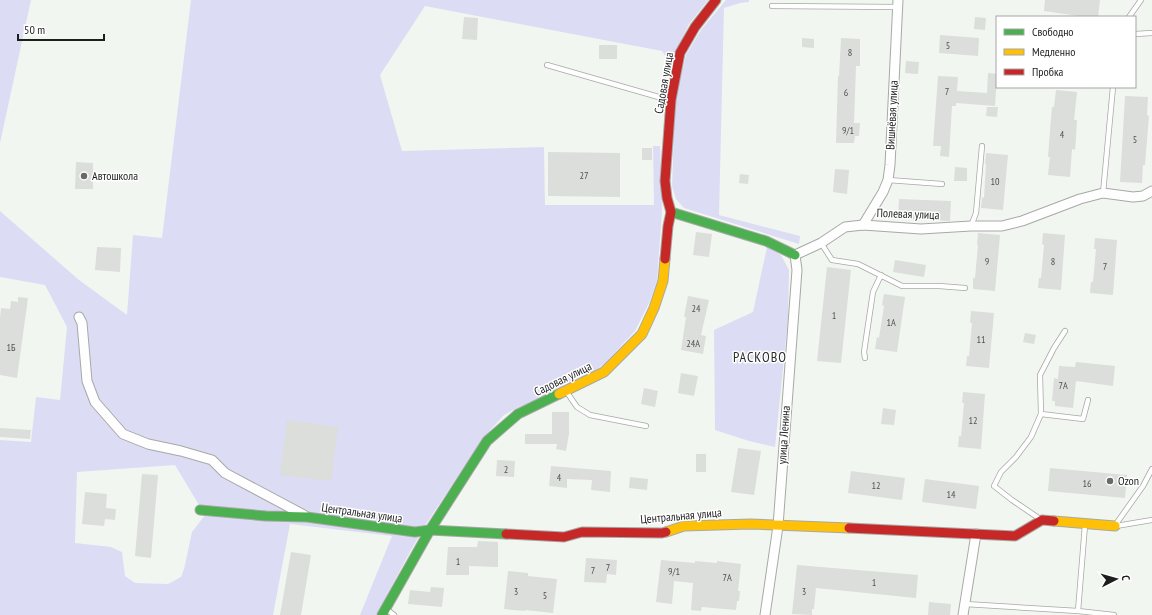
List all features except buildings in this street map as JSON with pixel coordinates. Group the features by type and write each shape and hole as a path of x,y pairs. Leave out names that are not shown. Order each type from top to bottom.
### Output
{"street":[{"name":"Садовая улица","path":"383,612 430,530 487,441 518,414 604,372 642,334 654,308 663,281 668,226 671,212 665,182 671,100 680,53 695,27 716,0"},
{"name":"Вишнёвая улица","path":"863,225 883,192 888,180 898,4"},
{"name":"Полевая улица","path":"795,255 821,243 845,227 863,225 921,229 1002,226 1016,223 1080,199 1103,193 1133,197 1143,196 1152,191"},
{"path":"671,212 691,220 770,242 795,255"},
{"name":"улица Ленина","path":"766,615 778,526 797,270 795,255"},
{"path":"78,317 82,324 87,381 95,402 122,434 148,444 181,451 212,460 225,473 307,517"},
{"name":"Центральная улица","path":"200,510 266,516 307,517 415,532 430,530 564,538 582,532 662,533 684,526 751,524 1015,536 1042,520"},
{"path":"1042,520 1115,526"},
{"path":"963,615 976,534"}],"lane":[{"path":"1130,16 1141,0"},
{"path":"772,6 898,4"},
{"path":"1136,34 1152,33"},
{"path":"547,65 671,100"},
{"path":"1103,193 1113,88"},
{"path":"971,226 976,213 982,146"},
{"path":"888,180 942,184"},
{"path":"821,243 832,260 858,264 902,286 965,288"},
{"path":"865,358 864,352 873,292 880,275"},
{"path":"1042,520 994,486 1001,472 1016,457 1031,437 1041,414 1040,375 1065,331"},
{"path":"566,391 577,407 590,414 646,426"},
{"path":"1041,414 1083,419 1088,400"},
{"path":"1115,526 1143,486 1152,469"},
{"path":"1115,526 1152,520"},
{"path":"1078,611 1085,524"},
{"path":"965,604 1078,611 1114,615"},
{"path":"383,612 394,615"}],"shaded area":[{"path":"0,0 31,0 0,143"},
{"path":"191,0 708,0 689,24 670,64 662,51 425,6 380,75 402,151 544,147 545,205 654,205 653,146 660,146 662,211 657,281 649,303 635,331 605,363 590,375 504,415 484,437 428,521 376,615 360,615 392,536 290,524 273,615 0,615 0,440 31,442 36,397 60,400 67,327 45,285 0,277 0,211 79,280 127,315 133,235 162,238","holes":["175,465 205,515 192,532 181,577 168,584 135,583 125,576 122,552 111,547 75,543 77,472"]},
{"path":"726,0 749,0 749,2 724,8 719,215 800,236 799,244 684,208 676,199 672,186 675,101 686,55 701,30"},
{"path":"767,247 781,255 789,270 788,319 775,447 749,441 715,430 714,330 753,312"}],"traffic: fast":[{"path":"671,212 766,241 795,255"},
{"path":"382,615 430,530 487,441 518,414 559,394"},
{"path":"200,510 266,516 307,517 415,532 430,530 506,534"}],"traffic: slow":[{"path":"559,394 604,372 642,334 654,308 663,281 665,259"},
{"path":"1054,521 1115,526"},
{"path":"666,532 684,526 751,524 849,528"}],"traffic: jam":[{"path":"665,259 668,226 671,212 667,198 665,181 671,100 680,53 695,27 716,0"},
{"path":"849,528 1015,536 1042,520 1054,521"},
{"path":"506,534 564,537 582,532 666,532"}],"place":[{"name":"Автошкола","path":"84,176"},
{"name":"Ozon","path":"1110,481"}],"district":[{"name":"РАСКОВО","path":"760,357"}]}
